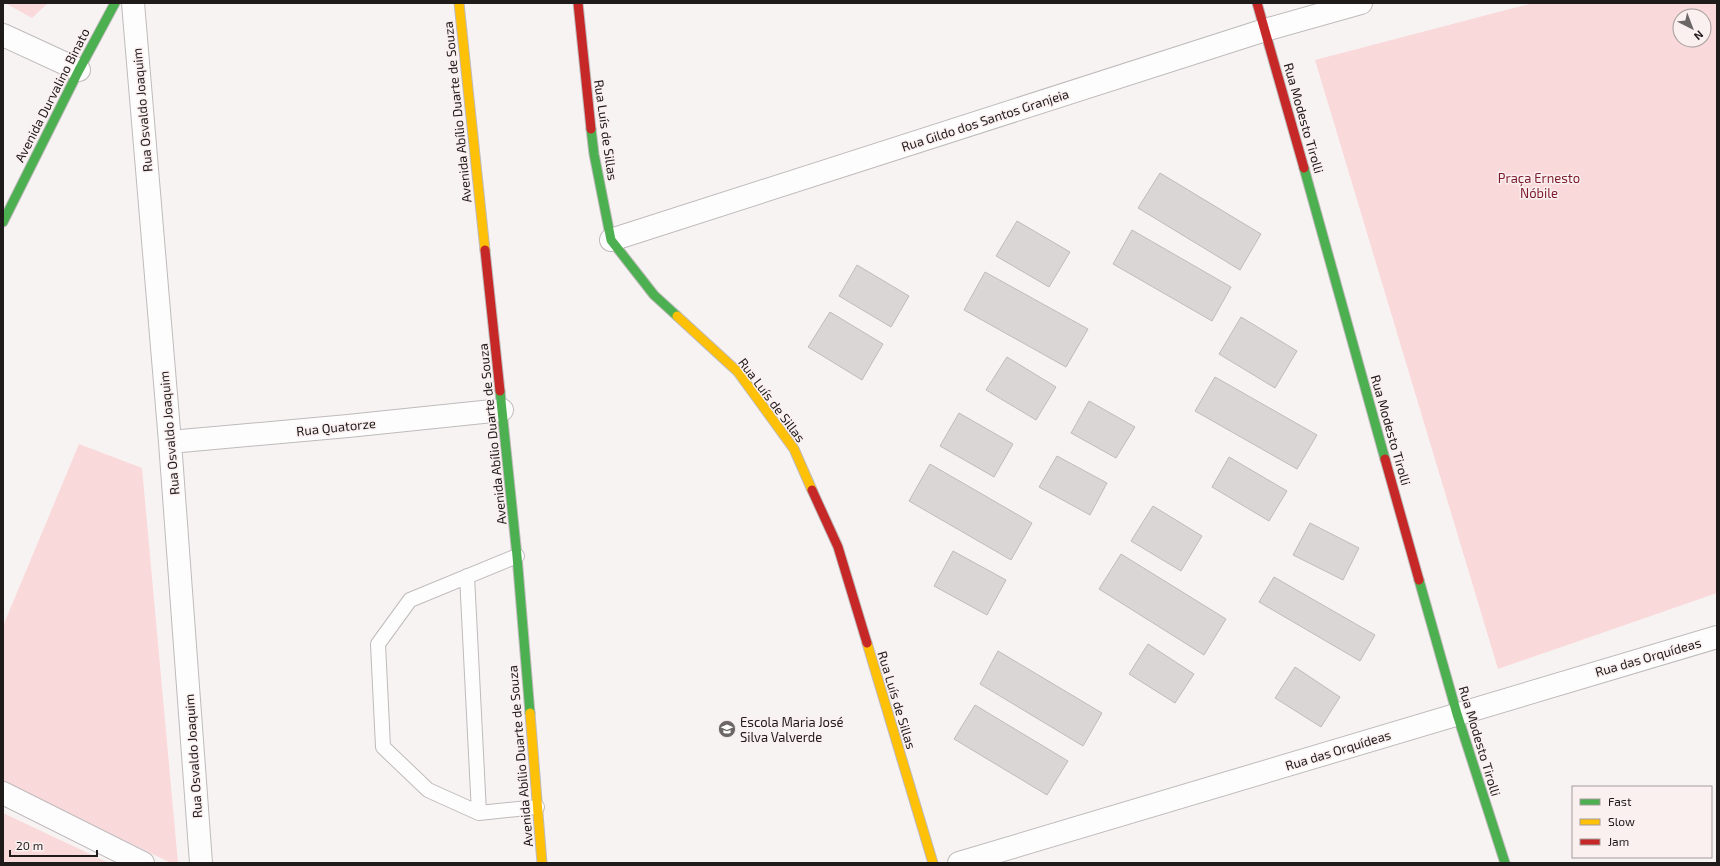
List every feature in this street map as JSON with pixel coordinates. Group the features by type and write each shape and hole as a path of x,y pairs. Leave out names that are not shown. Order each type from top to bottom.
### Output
{"street":[{"name":"Avenida Durvalino Binato","path":"3,222 114,3"},
{"name":"Rua Osvaldo Joaquim","path":"133,3 170,442 201,863"},
{"name":"Avenida Abílio Duarte de Souza","path":"459,3 517,556 542,863"},
{"name":"Rua Luís de Sillas","path":"578,3 594,154 611,240 654,295 738,372 794,449 838,547 933,863"},
{"name":"Rua Modesto Tirolli","path":"1257,3 1457,714 1505,863"},
{"name":"Rua Gildo dos Santos Granjeia","path":"611,240 1265,30 1361,3"},
{"path":"3,35 79,70"},
{"name":"Rua Quatorze","path":"170,442 502,410"},
{"name":"Rua das Orquídeas","path":"959,863 1717,637"},
{"path":"3,793 143,863"}],"lane":[{"path":"517,556 410,600 378,644 383,747 428,790 479,814 537,807"},
{"path":"467,576 479,814"}],"green space":[{"path":"5,3 48,3 32,18"},
{"name":"Praça Ernesto Nóbile","path":"1533,3 1717,3 1717,593 1498,669 1315,60"},
{"path":"79,444 142,468 178,863 171,863 3,781 3,626"},
{"path":"3,813 109,863 3,863"}],"building":[{"path":"1160,173 1261,234 1240,270 1138,208"},
{"path":"1017,221 1070,252 1049,287 996,256"},
{"path":"1132,230 1231,287 1212,321 1113,264"},
{"path":"857,265 909,296 891,327 839,296"},
{"path":"985,272 1088,329 1066,367 964,310"},
{"path":"830,312 883,344 862,380 808,347"},
{"path":"1241,317 1297,351 1275,388 1219,354"},
{"path":"1007,357 1056,387 1036,420 986,390"},
{"path":"1215,377 1317,435 1297,469 1195,411"},
{"path":"1089,401 1135,427 1116,458 1071,433"},
{"path":"959,413 1013,444 994,477 940,446"},
{"path":"1057,456 1107,483 1090,515 1039,487"},
{"path":"1229,457 1287,491 1269,521 1212,487"},
{"path":"930,464 1032,523 1011,560 909,501"},
{"path":"1153,506 1202,536 1181,571 1131,541"},
{"path":"1310,523 1359,548 1343,580 1293,555"},
{"path":"953,551 1006,580 987,615 934,586"},
{"path":"1121,554 1226,619 1204,655 1099,589"},
{"path":"1274,577 1375,635 1360,661 1259,602"},
{"path":"1148,644 1194,674 1175,703 1129,674"},
{"path":"998,651 1102,713 1083,746 980,684"},
{"path":"1295,667 1340,697 1321,727 1275,698"},
{"path":"975,705 1068,761 1047,795 954,739"}],"traffic: fast":[{"path":"3,222 79,70 115,3"},
{"path":"591,129 594,154 611,240 654,295 677,316"},
{"path":"1304,168 1385,459"},
{"path":"500,391 517,556 530,713"},
{"path":"1419,580 1457,714 1505,863"}],"traffic: slow":[{"path":"459,3 485,250"},
{"path":"677,316 738,372 794,449 812,490"},
{"path":"867,643 933,863"},
{"path":"530,713 542,863"}],"traffic: jam":[{"path":"578,3 591,129"},
{"path":"1257,3 1304,168"},
{"path":"485,250 500,391"},
{"path":"1385,459 1419,580"},
{"path":"812,490 838,547 867,643"}],"place":[{"name":"Escola Maria José Silva Valverde","path":"727,729"}]}
